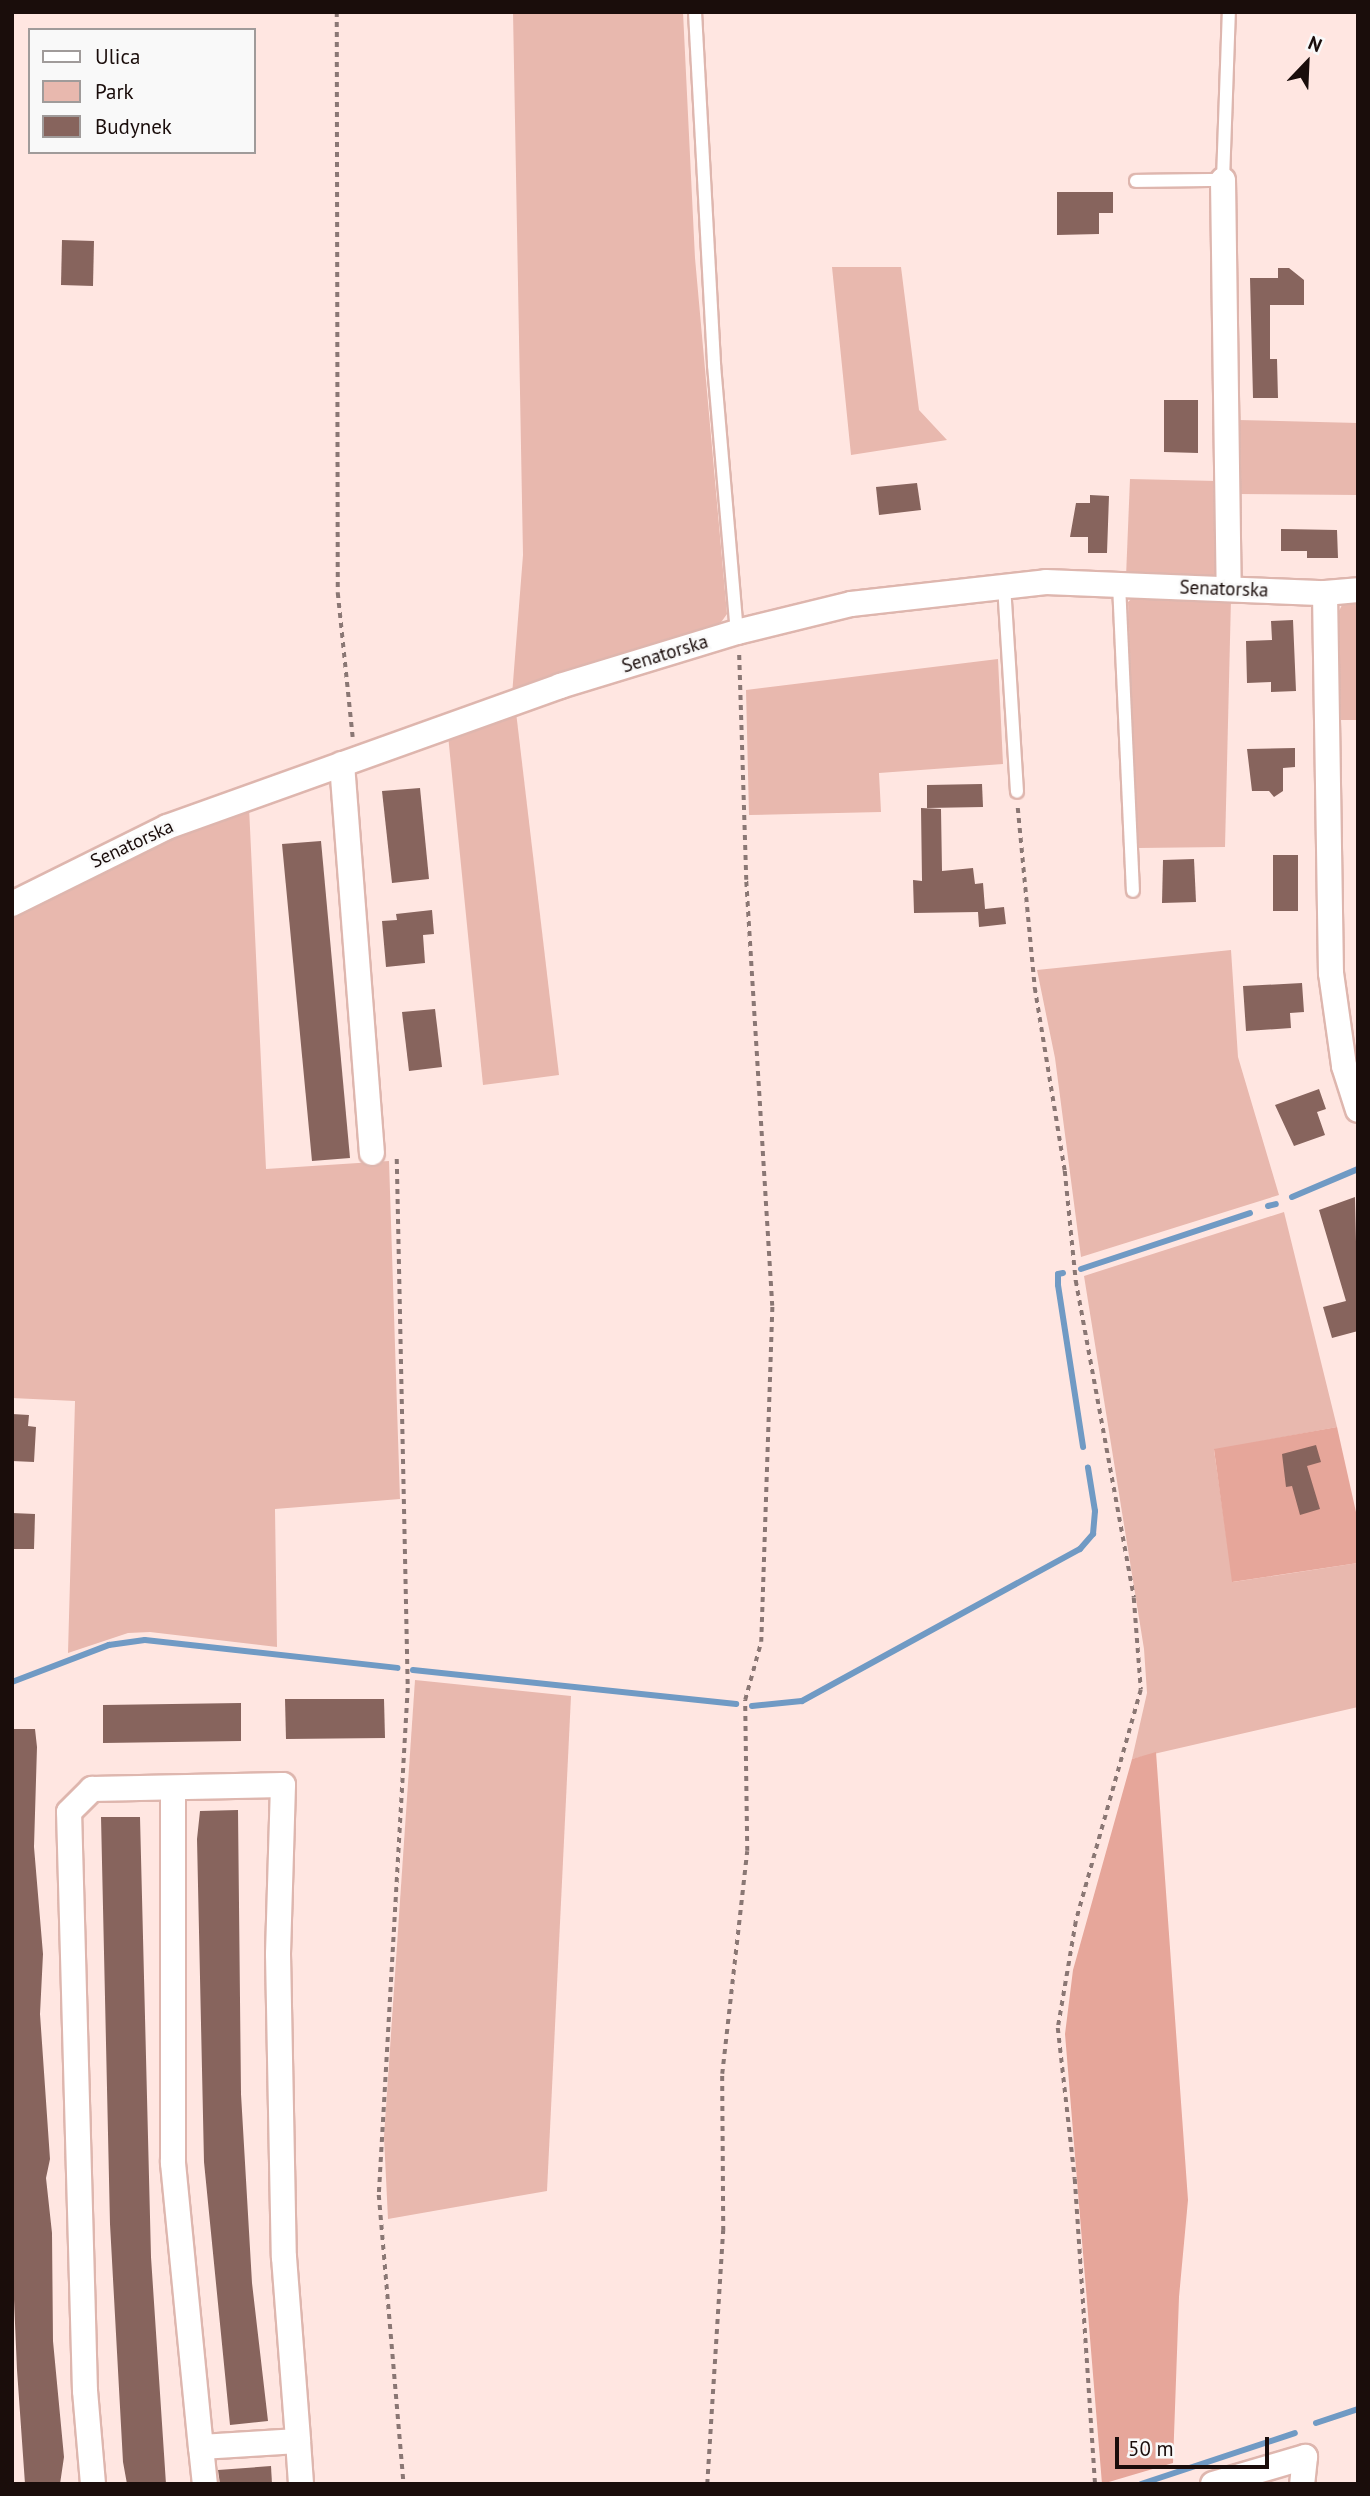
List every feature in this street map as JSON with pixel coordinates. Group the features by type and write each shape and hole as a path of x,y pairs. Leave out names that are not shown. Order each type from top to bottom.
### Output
{"street":[{"path":"1223,180 1229,589"},
{"name":"Senatorska","path":"12,904 125,844 560,686 737,632 850,604 1004,584 1119,584 1325,593 1358,590"},
{"path":"1325,593 1331,973 1344,1066 1358,1110"},
{"path":"349,762 372,1153"},
{"path":"93,2484 85,2391 69,1812 92,1789 283,1785 278,1954 284,2229 301,2484"},
{"path":"173,1788 173,2163 205,2484"},
{"path":"201,2447 298,2441"},
{"path":"1213,2484 1305,2457 1302,2484"}],"lane":[{"path":"695,12 714,365 737,632"},
{"path":"1136,181 1223,180 1229,12"},
{"path":"1004,584 1017,792"},
{"path":"1119,584 1133,891"}],"path":[{"path":"337,12 338,593 349,762"},
{"path":"707,2484 723,2231 722,2074 747,1851 745,1700 761,1642 772,1306 746,880 737,632"},
{"path":"1017,792 1035,988 1065,1171 1076,1281 1134,1598 1141,1690 1076,1922 1058,2028 1075,2179 1095,2484"},
{"path":"397,1159 407,1662 379,2195 404,2484"}],"green space":[{"path":"513,12 683,12 695,258 727,614 714,632 512,695 523,555"},
{"path":"832,267 901,267 919,410 947,440 851,455"},
{"path":"1238,420 1358,423 1358,495 1238,494"},
{"path":"1130,479 1217,481 1220,568 1209,580 1126,577"},
{"path":"1139,592 1231,598 1225,847 1138,848 1128,602"},
{"path":"1358,603 1358,720 1335,720 1336,617 1342,605"},
{"path":"998,659 1003,764 879,773 881,812 749,815 746,690"},
{"path":"516,712 559,1075 483,1085 448,735"},
{"path":"249,807 266,1169 389,1161 400,1499 275,1509 277,1647 150,1632 128,1633 68,1653 75,1401 12,1398 12,915 108,862"},
{"path":"1231,950 1238,1057 1279,1195 1081,1257 1055,1058 1037,970"},
{"path":"1284,1212 1337,1427 1214,1450 1233,1582 1358,1563 1358,1707 1132,1759 1147,1693 1144,1649 1084,1276"},
{"path":"415,1680 571,1696 547,2191 388,2219 384,2137"}],"shaded area":[{"path":"1337,1427 1358,1521 1358,1563 1232,1582 1214,1449"},
{"path":"1156,1752 1188,2200 1179,2297 1173,2463 1102,2484 1065,2034 1073,1970 1132,1759"}],"building":[{"path":"1057,192 1113,192 1113,213 1099,213 1099,234 1057,235"},
{"path":"62,240 94,241 93,286 61,285"},
{"path":"1278,268 1289,268 1304,280 1304,305 1270,305 1270,359 1277,359 1278,398 1253,398 1250,278 1278,278"},
{"path":"1164,400 1198,400 1198,453 1164,452"},
{"path":"917,483 921,510 879,515 876,487"},
{"path":"1090,495 1109,496 1107,553 1088,553 1088,537 1070,537 1076,503 1090,503"},
{"path":"1281,529 1337,530 1338,558 1307,558 1307,551 1281,551"},
{"path":"1293,620 1296,691 1271,692 1271,682 1247,683 1246,641 1272,640 1271,621"},
{"path":"1295,748 1295,767 1283,768 1283,791 1274,797 1269,791 1252,791 1247,749"},
{"path":"982,784 983,807 927,808 927,785"},
{"path":"420,788 429,879 392,883 382,791"},
{"path":"921,808 941,809 942,871 973,868 975,884 983,883 985,909 1004,907 1006,924 979,927 978,912 914,913 913,880 922,881"},
{"path":"321,841 350,1158 312,1161 282,844"},
{"path":"1273,855 1298,855 1298,911 1273,911"},
{"path":"1194,859 1196,902 1162,903 1163,860"},
{"path":"432,910 434,934 423,935 425,963 386,967 382,921 397,920 396,914"},
{"path":"1302,983 1304,1012 1290,1013 1291,1028 1246,1031 1243,986"},
{"path":"435,1009 442,1067 409,1071 402,1012"},
{"path":"1319,1089 1326,1109 1317,1112 1325,1135 1294,1146 1275,1105"},
{"path":"1355,1197 1358,1331 1332,1338 1323,1307 1346,1301 1319,1210"},
{"path":"12,1414 29,1415 28,1426 36,1427 34,1462 12,1461"},
{"path":"1316,1445 1321,1462 1307,1466 1320,1509 1300,1515 1292,1486 1286,1487 1282,1454"},
{"path":"12,1513 35,1514 34,1549 12,1549"},
{"path":"285,1699 384,1699 385,1738 286,1739"},
{"path":"241,1703 241,1741 103,1743 103,1705"},
{"path":"12,1729 35,1729 37,1747 34,1847 43,1954 40,2014 50,2159 46,2178 52,2233 53,2341 64,2457 60,2484 25,2484 17,2370 12,2253"},
{"path":"238,1810 241,2094 252,2283 268,2421 230,2425 204,2162 197,1839 200,1811"},
{"path":"101,1817 140,1817 151,2257 166,2484 127,2484 123,2462 110,2224"},
{"path":"271,2466 272,2484 220,2484 218,2470"}],"waterway":[{"path":"1292,1197 1358,1169"},
{"path":"1268,1206 1276,1204"},
{"path":"1081,1269 1250,1213"},
{"path":"1063,1273 1058,1274 1058,1285 1083,1447"},
{"path":"752,1706 802,1701 1080,1549 1093,1534 1095,1511 1088,1468"},
{"path":"12,1682 109,1645 145,1640 397,1668"},
{"path":"413,1670 736,1704"},
{"path":"1316,2423 1358,2409"},
{"path":"1141,2484 1295,2433"}]}
